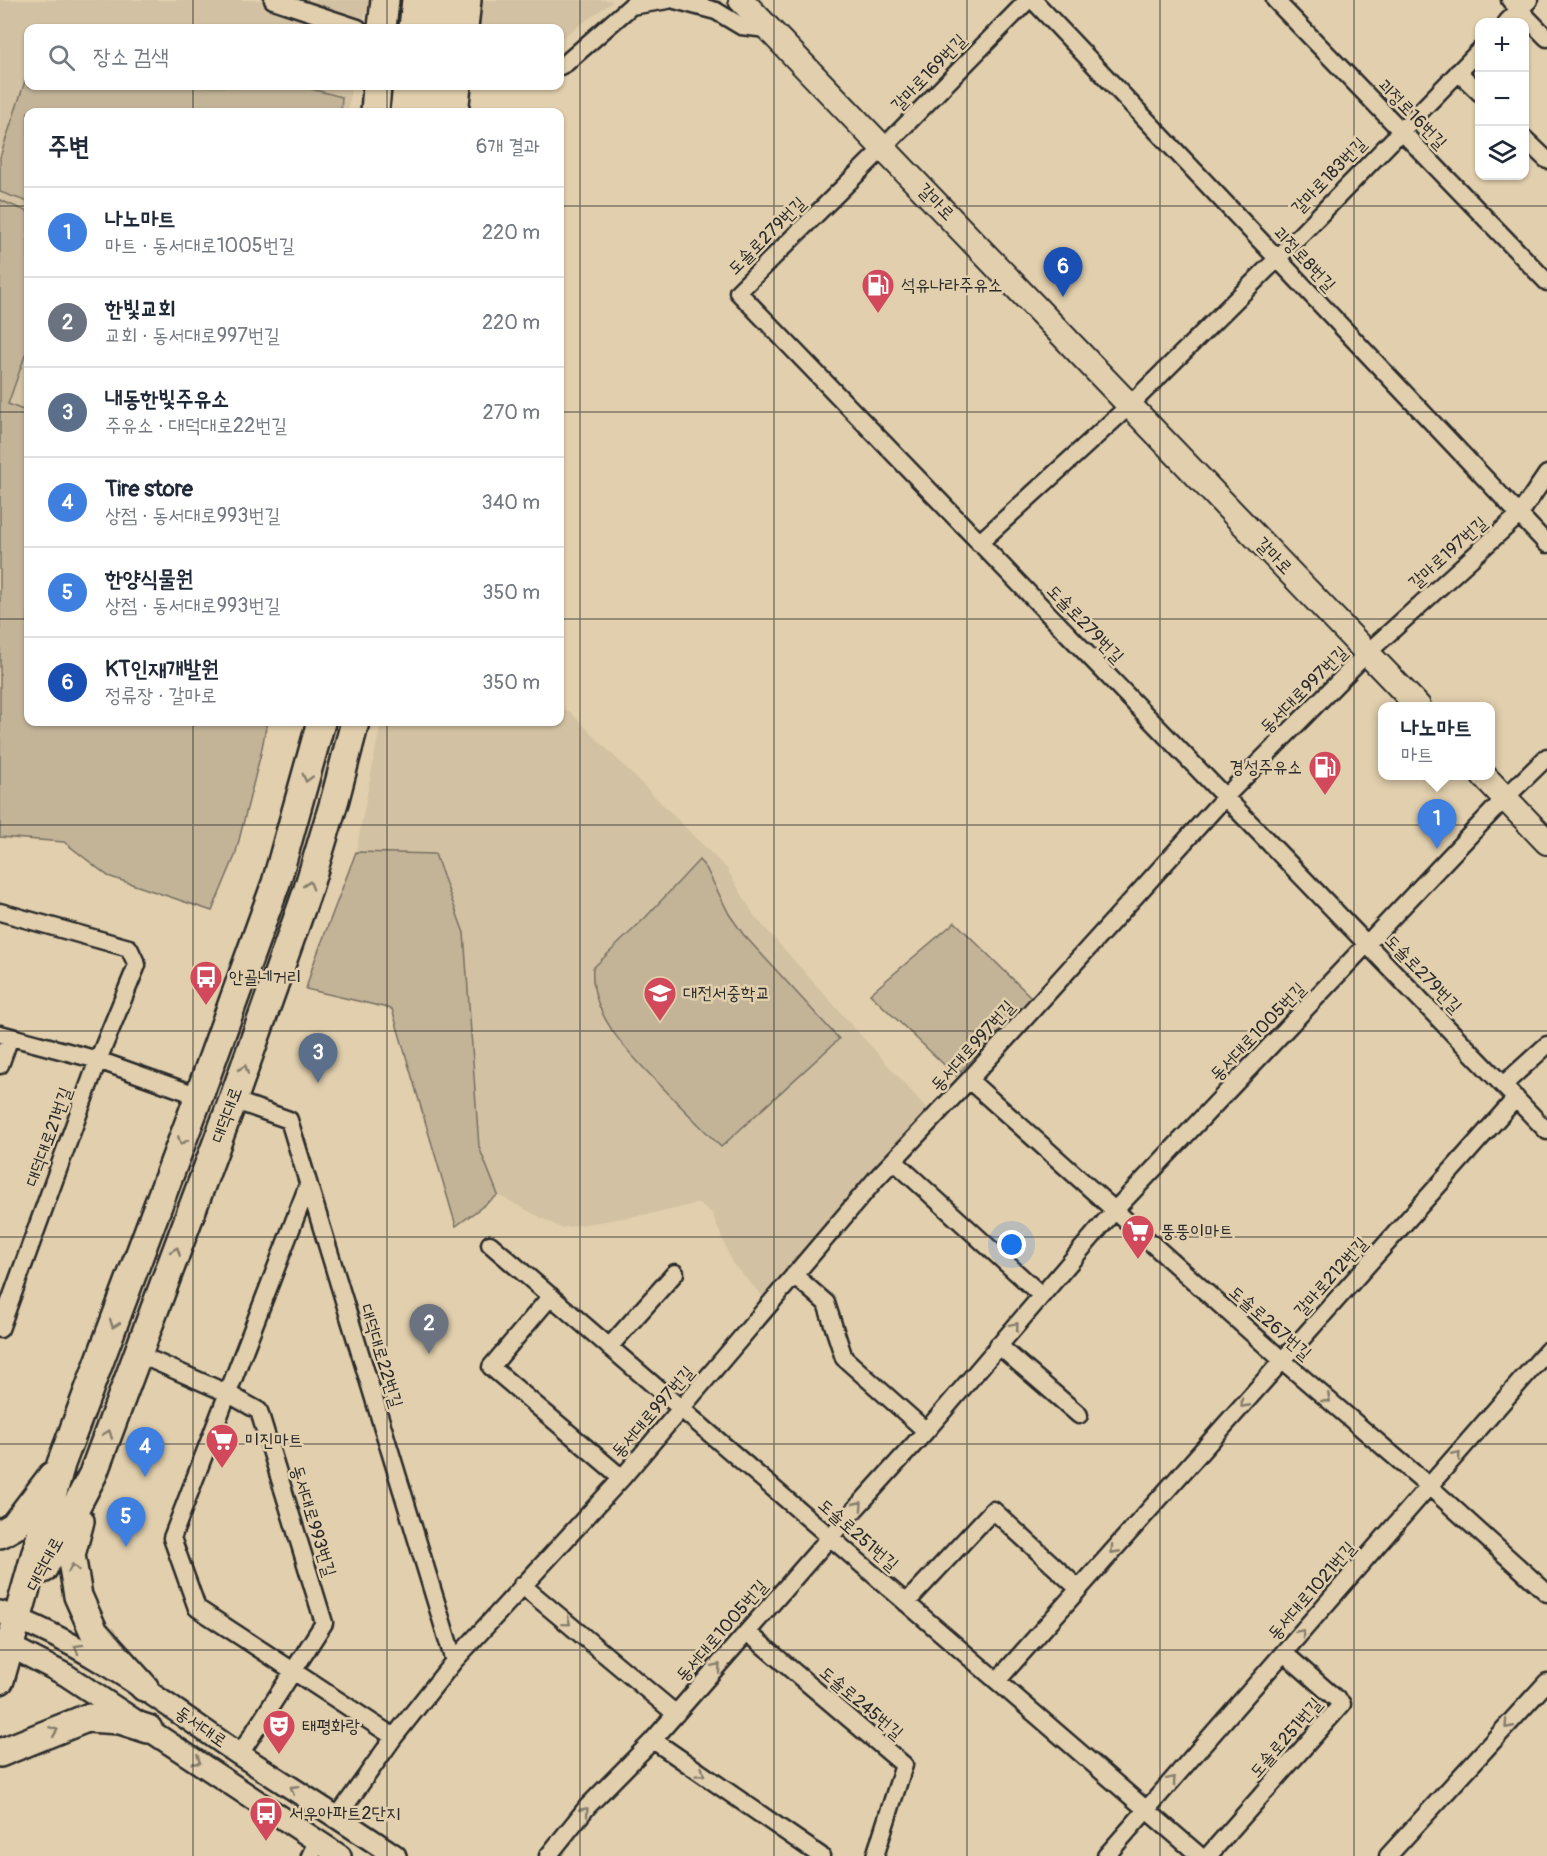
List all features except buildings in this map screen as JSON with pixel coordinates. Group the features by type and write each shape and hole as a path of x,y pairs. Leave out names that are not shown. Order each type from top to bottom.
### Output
{"main road":[{"path":"382,24 385,0"},
{"path":"413,24 416,0"},
{"path":"437,24 440,0"},
{"path":"464,24 467,0"},
{"name":"갈마로","path":"741,0 1414,702"},
{"path":"375,108 377,90"},
{"path":"404,108 407,90"},
{"path":"429,108 431,90"},
{"path":"454,108 457,90"},
{"name":"대덕대로","path":"8,1615 61,1464 276,883 320,726"},
{"name":"대덕대로","path":"8,1615 93,1474 233,1100 307,892 354,726"},
{"path":"1488,780 1547,842"},
{"path":"0,1534 14,1526 61,1464"},
{"path":"93,1474 71,1555 78,1596 94,1632 144,1687"},
{"path":"0,1680 8,1615"},
{"path":"0,1753 87,1718 120,1720 148,1729"}],"street":[{"path":"273,0 346,24"},
{"path":"564,64 635,3 668,0"},
{"path":"675,0 716,11 741,26 767,29"},
{"name":"갈마로169번길","path":"884,147 1028,0"},
{"name":"괴정로8번길","path":"1033,0 1547,544"},
{"name":"괴정로16번길","path":"1275,0 1547,282"},
{"path":"1510,18 1519,3 1547,38"},
{"name":"갈마로183번길","path":"1130,405 1277,259 1475,54"},
{"path":"1458,72 1475,89"},
{"path":"1529,143 1547,160"},
{"name":"도솔로279번길","path":"884,147 738,292 1547,1131"},
{"path":"980,543 1130,405"},
{"name":"갈마로197번길","path":"1367,654 1519,515 1547,474"},
{"name":"동서대로997번길","path":"338,1816 393,1737 454,1661 622,1478 894,1161 1225,797 1367,654"},
{"name":"동서대로1005번길","path":"548,1856 588,1806 653,1740 926,1431 1114,1211 1505,798 1547,757"},
{"name":"대덕대로21번길","path":"0,912 129,948 136,964 98,1060 0,1329"},
{"path":"0,1065 5,1035 98,1060 199,1096"},
{"path":"1503,1085 1547,1045"},
{"name":"도솔로267번길","path":"969,1080 1547,1593"},
{"name":"갈마로212번길","path":"997,1681 1516,1098"},
{"name":"대덕대로22번길","path":"233,1100 289,1120 454,1661"},
{"path":"894,1161 1041,1295"},
{"path":"308,1185 172,1538 197,1608 393,1737"},
{"name":"도솔로251번길","path":"490,1244 1200,1856"},
{"path":"609,1347 675,1273"},
{"path":"794,1275 826,1303 844,1358 926,1431"},
{"name":"동서대로997번길","path":"551,1296 490,1367 622,1478"},
{"path":"998,1345 1079,1415"},
{"name":"동서대로1021번길","path":"1106,1856 1547,1352"},
{"name":"동서대로993번길","path":"138,1354 259,1411 324,1623 240,1754"},
{"path":"906,1603 993,1510 1079,1589"},
{"path":"522,1585 676,1714"},
{"name":"동서대로","path":"8,1615 76,1646 144,1687 240,1754 338,1816 395,1856"},
{"name":"도솔로245번길","path":"747,1632 904,1765 875,1856"},
{"name":"동서대로","path":"4,1643 66,1676 148,1729 314,1848 340,1856"},
{"name":"도솔로251번길","path":"1208,1856 1342,1704 1284,1653"},
{"path":"1388,1856 1547,1682"},
{"path":"653,1740 821,1856"}],"shaded area":[{"path":"0,0 610,0 612,2 564,36 564,24 410,24 366,10 363,24 24,24 24,90 351,90 348,108 24,108 24,210 0,200"},
{"path":"24,84 24,90 315,90 342,97 341,108 24,108 24,201 0,192 0,157"},
{"path":"0,200 24,210 24,358 8,404 24,410 24,726 266,726 235,856 212,911 108,876 64,842 0,837"},
{"path":"24,358 24,410 8,404"},
{"name":"대전서중학교","path":"564,710 569,711 727,869 755,917 929,1111 766,1300 732,1263 712,1213 698,1203 666,1211 561,1228 498,1195 479,1147 464,933 435,854 356,852 380,726 564,726"},
{"path":"356,852 435,854 464,933 479,1147 498,1195 456,1226 392,1009 306,989"},
{"path":"699,860 706,868 729,914 743,934 839,1039 721,1147 616,1036 598,1004 594,986 593,968 645,918"},
{"path":"955,922 1033,999 956,1076 870,994"}],"place":[{"name":"KT인재개발원","path":"1063,297"},
{"name":"석유나라주유소","path":"878,314"},
{"name":"경성주유소","path":"1325,796"},
{"name":"나노마트","path":"1437,849"},
{"name":"안골네거리","path":"206,1006"},
{"name":"대전서중학교","path":"660,1022"},
{"name":"내동한빛주유소","path":"318,1083"},
{"name":"뚱뚱이마트","path":"1138,1260"},
{"name":"한빛교회","path":"429,1354"},
{"name":"미진마트","path":"222,1469"},
{"name":"Tire store","path":"145,1477"},
{"name":"한양식물원","path":"126,1547"},
{"name":"태평화랑","path":"279,1755"},
{"name":"서우아파트2단지","path":"266,1842"}]}
